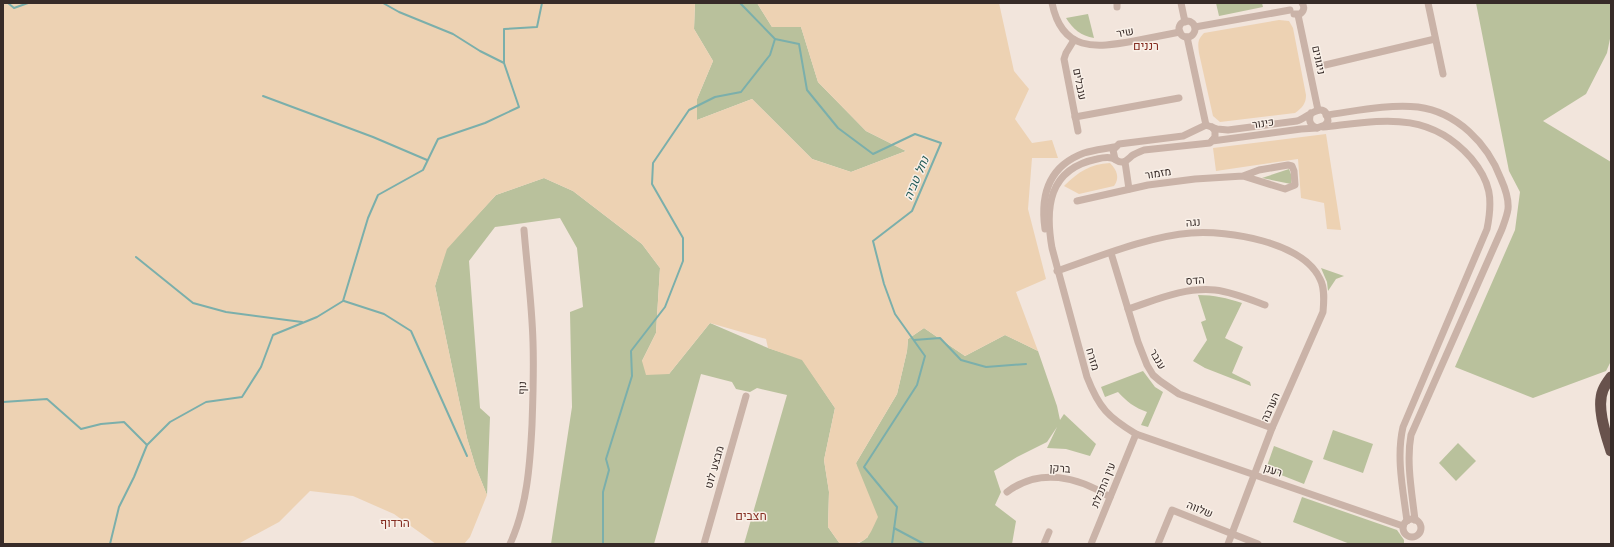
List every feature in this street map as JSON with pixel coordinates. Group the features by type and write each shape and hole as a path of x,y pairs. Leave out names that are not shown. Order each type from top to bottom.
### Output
{"highway":[{"path":"1611,377 1602,391 1600,406 1604,428 1611,451"}],"street":[{"path":"1052,3 1057,21 1074,40"},
{"path":"1181,3 1185,22"},
{"path":"1195,27 1291,6 1292,13 1298,15 1303,11 1302,4 1311,3"},
{"path":"1428,3 1443,74"},
{"name":"ניגונים","path":"1298,15 1314,112"},
{"path":"1187,37 1183,36 1180,32 1181,24 1185,22 1192,23 1195,27"},
{"path":"1187,37 1193,34 1195,27"},
{"name":"שיר","path":"1074,40 1089,45 1107,46 1180,32"},
{"path":"1187,37 1206,127 1216,134 1212,141"},
{"path":"1325,65 1435,39"},
{"name":"ענבלים","path":"1074,40 1066,52 1064,59 1078,131"},
{"path":"1075,117 1180,98"},
{"path":"1326,115 1391,107 1417,107 1436,111 1471,132 1488,151 1506,190 1508,208 1502,229 1411,435 1411,489 1415,520 1420,524 1421,530 1418,535 1410,541 1405,534 1405,523 1415,520"},
{"path":"1323,111 1326,115 1328,121 1320,128 1310,122 1314,112 1323,111"},
{"name":"כינור","path":"1206,127 1228,130 1297,120 1306,118 1314,112"},
{"name":"כינור","path":"1204,143 1301,129 1386,121 1416,124 1436,130 1450,138 1469,156 1478,167 1484,178 1490,193 1491,209 1487,229 1404,427 1400,441 1405,523"},
{"path":"1204,143 1198,137 1206,127"},
{"path":"1204,143 1144,150 1127,160 1119,162 1115,159 1113,153 1114,148 1119,144 1183,136 1206,127"},
{"path":"1125,144 1130,150 1127,160 1129,189"},
{"name":"מזרח","path":"1114,148 1096,150 1075,157 1060,167 1048,183 1045,192 1043,218 1045,233 1093,393 1099,405 1107,413 1118,423 1136,434"},
{"name":"מזרח","path":"1057,271 1048,230 1049,203 1055,188 1066,174 1079,165 1098,159 1115,159"},
{"name":"מזמור","path":"1077,201 1166,182 1243,176 1259,170 1288,165 1292,166 1294,171 1295,185 1285,189 1243,176"},
{"name":"נוף","path":"510,544 515,533 524,502 529,469 532,423 533,341 524,230"},
{"name":"נגה","path":"1057,271 1157,238 1191,233 1226,234 1262,242 1294,253 1308,262 1321,280"},
{"name":"ענבר","path":"1111,253 1142,355 1153,375 1179,394 1272,428"},
{"name":"הערבה","path":"1228,544 1272,428 1323,312 1324,296 1321,280"},
{"name":"הדס","path":"1128,309 1166,296 1200,290 1215,290 1231,293 1265,305"},
{"name":"מבצע לוט","path":"704,544 746,396"},
{"name":"רענן","path":"1136,434 1254,475 1405,523"},
{"name":"עין התכלת","path":"1091,544 1136,434"},
{"name":"ברקן","path":"1007,492 1016,485 1024,482 1034,479 1054,477 1084,483 1110,497"},
{"name":"שלווה","path":"1158,544 1172,510 1232,534"},
{"path":"1044,544 1049,532"},
{"path":"1232,534 1258,544"}],"green space":[{"path":"695,3 757,3 772,27 801,27 818,82 866,131 906,151 851,172 812,159 752,99 697,120 697,99 713,61 694,29"},
{"path":"1216,3 1262,3 1263,7 1219,16"},
{"path":"1476,3 1611,3 1611,34 1607,53 1586,94 1543,121 1611,162 1611,361 1606,371 1533,398 1455,367 1515,230 1520,192 1509,171"},
{"path":"1088,14 1094,38 1085,36 1078,31 1066,18"},
{"path":"1289,169 1292,177 1291,184 1262,178"},
{"path":"544,178 573,191 642,244 660,268 656,333 642,361 669,374 710,323 768,348 802,359 835,408 824,460 829,492 828,527 840,544 744,544 787,395 757,388 750,392 736,389 732,382 701,374 654,544 551,544 572,407 570,312 583,307 577,248 560,218 495,227 469,261 480,408 490,417 487,495 476,468 467,438 435,286 446,249 496,195"},
{"path":"1321,268 1344,276 1336,279 1328,291 1327,282"},
{"path":"1198,295 1220,297 1242,303 1225,338 1243,347 1232,373 1250,382 1251,386 1205,368 1193,361 1207,340 1201,322 1206,320"},
{"path":"924,328 965,356 1005,335 1038,351 1057,406 1060,420 1064,414 1096,444 1090,456 1066,449 1047,448 1057,427 1047,442 1017,457 994,471 1001,492 995,505 1016,521 1012,544 858,544 868,537 856,463 897,394 907,351 908,339"},
{"path":"1143,371 1155,387 1163,392 1148,427 1141,425 1147,412 1131,404 1118,392 1105,397 1101,387"},
{"path":"1333,430 1373,444 1363,473 1323,459"},
{"path":"1458,443 1476,461 1456,481 1439,463"},
{"path":"1274,446 1313,461 1304,484 1271,471 1267,466"},
{"path":"1302,497 1397,530 1404,540 1404,544 1350,544 1293,522"}],"sand":[{"path":"3,3 695,3 694,29 713,61 697,99 697,120 752,99 812,159 851,172 906,151 866,131 818,82 801,27 772,27 757,3 999,3 1014,71 1029,89 1015,119 1032,143 1052,140 1058,158 1032,158 1028,209 1046,279 1016,292 1038,351 1005,335 965,356 924,328 908,339 907,351 897,394 856,463 878,517 869,536 861,542 840,544 828,527 829,492 824,460 835,408 802,360 768,348 766,339 710,323 669,374 646,375 642,361 656,333 660,268 642,244 573,191 544,178 496,195 447,249 435,286 467,438 476,468 487,495 470,537 464,544 436,544 394,514 353,496 310,491 279,522 238,544 3,544"},
{"path":"1279,20 1289,21 1293,28 1306,95 1303,106 1295,113 1220,122 1213,116 1199,53 1198,45 1200,38 1204,33"},
{"path":"1326,134 1341,230 1327,229 1324,203 1301,198 1298,159 1216,171 1213,148"},
{"path":"1110,163 1117,174 1117,180 1114,186 1079,194 1064,186 1074,177 1090,167"}],"waterway":[{"path":"8,3 14,8 28,3"},
{"path":"383,3 399,12 453,34 480,51 504,63"},
{"path":"110,544 119,507 134,477 147,445 170,422 206,402 242,397 261,367 273,335 317,317 343,301 368,218 378,195 423,170 438,139 485,123 519,107 504,63 504,29 537,27 542,3"},
{"name":"נחל טביה","path":"740,3 775,39 799,44 807,90 838,128 873,154 915,134 941,143 912,211 873,241 884,284 895,314 925,356 917,385 864,467 897,507 892,544"},
{"path":"603,544 603,492 609,470 606,459 632,376 631,351 665,307 683,261 683,238 652,184 653,163 689,110 715,97 741,92 770,55 775,39"},
{"path":"263,96 373,137 427,160"},
{"path":"136,257 193,303 226,312 302,322"},
{"path":"344,301 384,314 411,331 467,456"},
{"path":"914,340 940,338 961,360 986,367 1026,364"},
{"path":"3,402 47,399 81,429 101,424 124,422 147,445"},
{"path":"894,528 924,544"}],"district":[{"name":"רננים","path":"1146,45"},
{"name":"חצבים","path":"751,515"},
{"name":"הרדוף","path":"395,522"}]}
